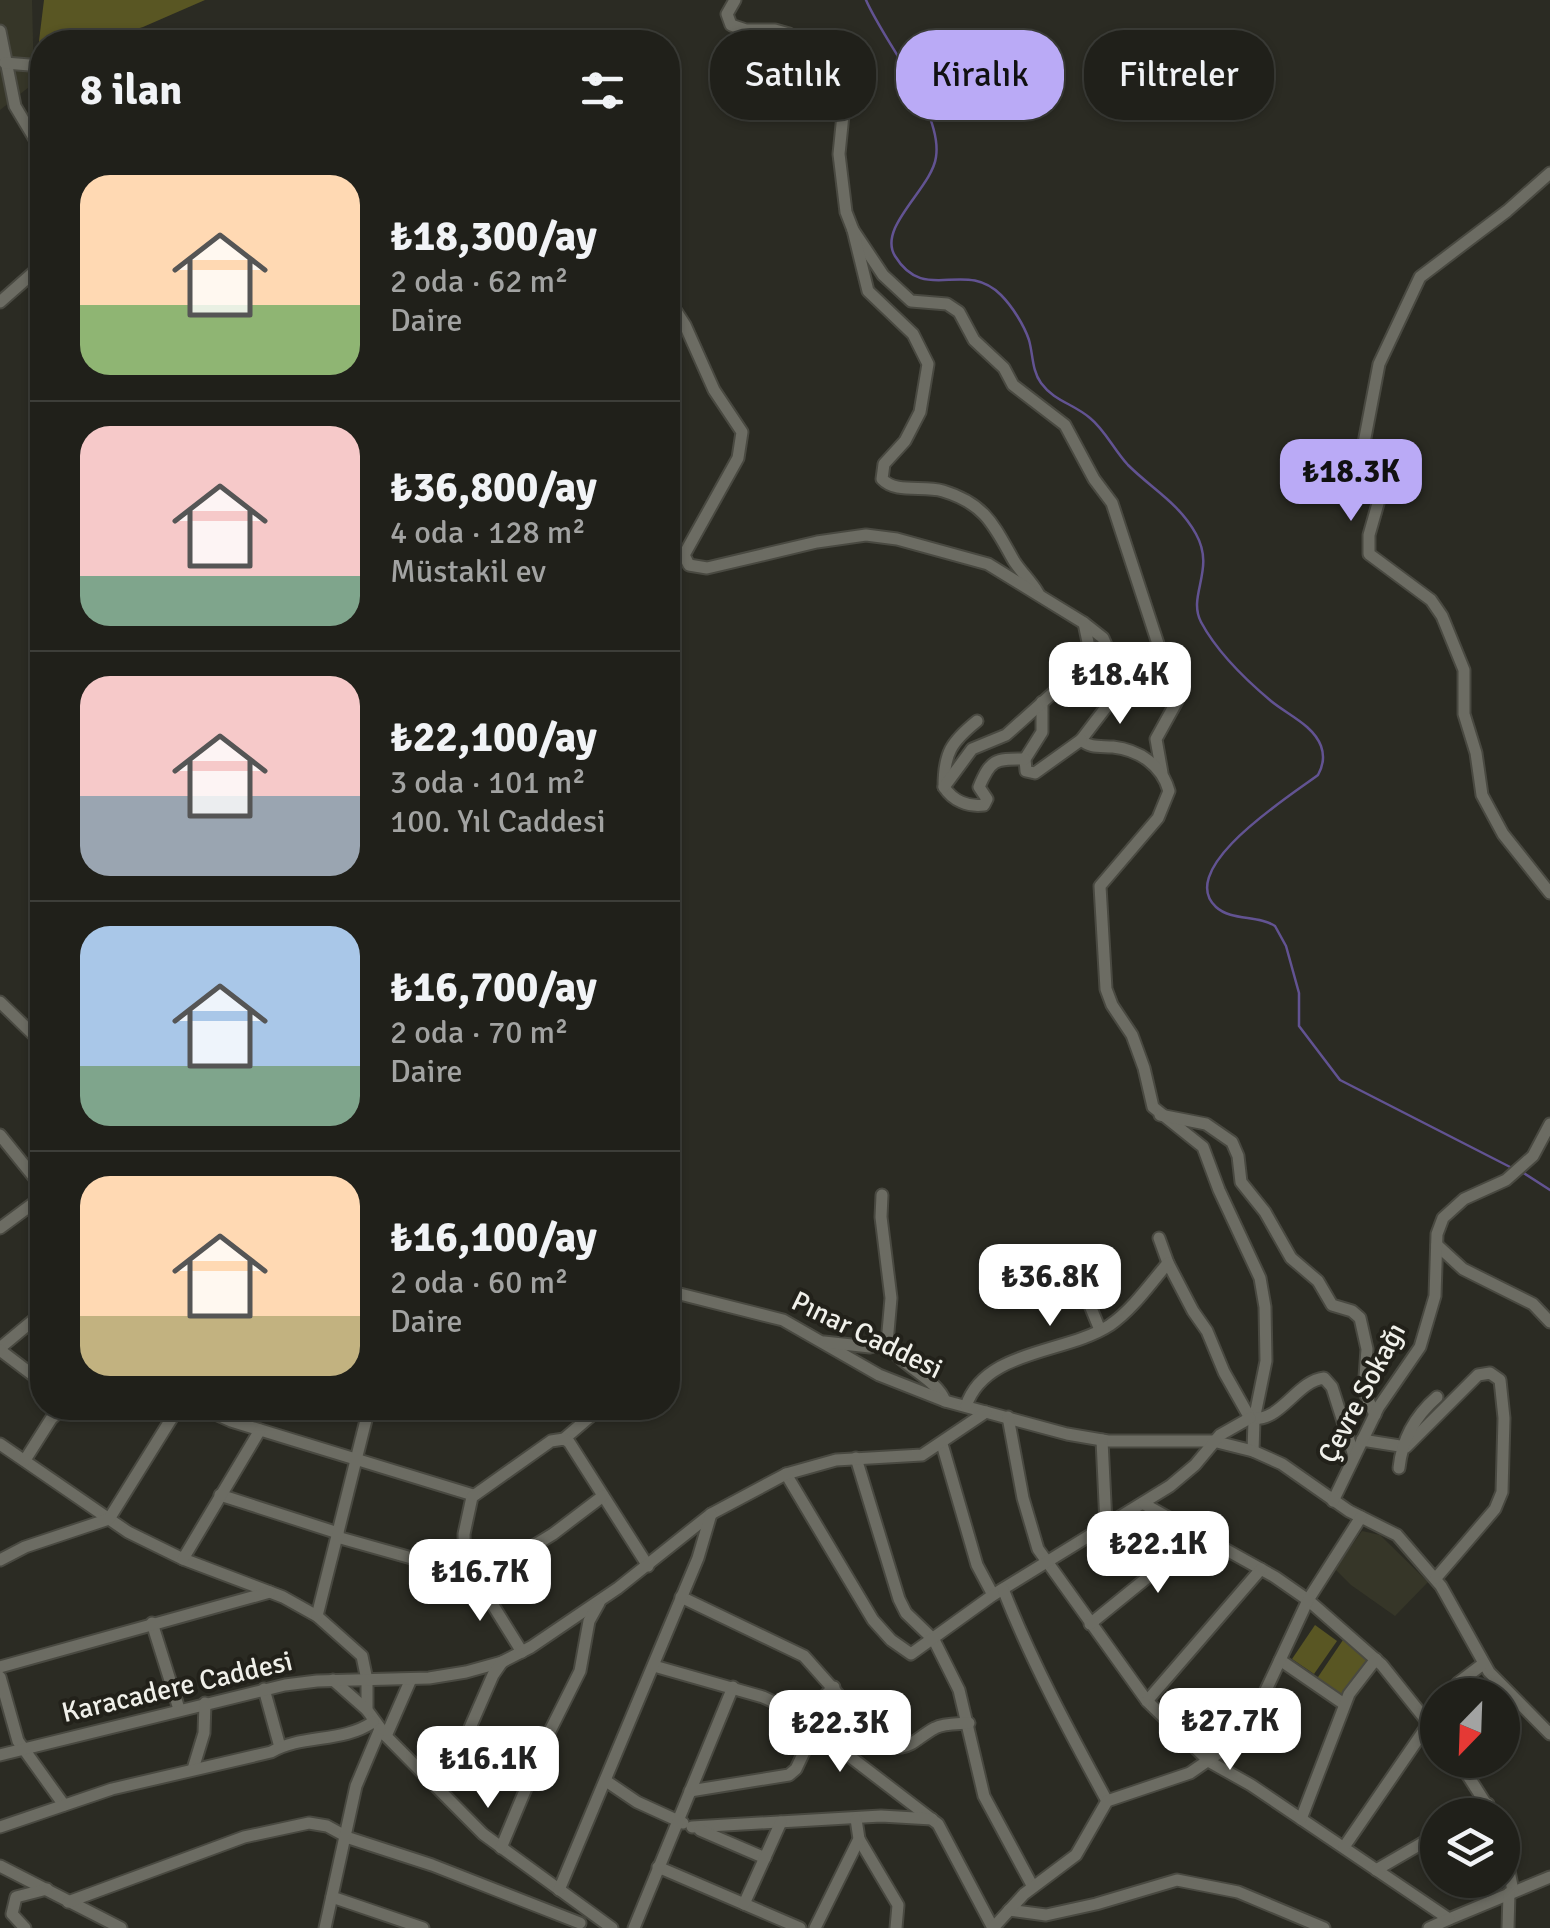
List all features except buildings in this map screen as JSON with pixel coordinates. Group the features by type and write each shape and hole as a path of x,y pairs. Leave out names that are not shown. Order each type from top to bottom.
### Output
{"street":[{"path":"735,0 727,14 731,26 788,34 820,54 838,76 845,102 840,154 846,212 868,291 918,341 928,364 920,412 905,441 884,464 882,479 892,486 946,492 982,512 997,526 1039,596"},
{"path":"0,31 15,106 30,130"},
{"path":"5,63 30,65"},
{"path":"1550,174 1507,212 1420,277 1379,364 1360,462 1379,500 1368,554 1431,600 1442,616 1464,670 1464,714 1476,752 1482,795 1504,834 1550,893"},
{"path":"853,230 884,275 911,301 956,308 974,340 1004,368 1013,384 1069,431 1094,479 1116,510 1162,656 1178,692 1156,742 1139,755"},
{"path":"0,302 30,276"},
{"path":"680,318 714,390 740,428 742,439 730,475 684,555 689,565 708,568 817,542 876,535 988,564 1084,623 1107,645 1118,684 1108,708 1080,740 1035,772 1026,771 1025,759 1042,732 1042,702"},
{"path":"944,787 966,754 982,742 1006,735 1085,662 1089,647 1084,623"},
{"path":"944,787 951,745 977,721"},
{"path":"1080,740 1086,746 1113,747 1139,755 1162,773"},
{"path":"1156,742 1169,791 1165,808 1102,882 1098,896 1106,990 1132,1035 1150,1101 1160,1115 1203,1146 1218,1190 1260,1278 1266,1361 1252,1419 1253,1450"},
{"path":"944,787 956,800 982,806 987,799 980,787 991,764 997,759 1025,759"},
{"path":"0,1002 30,1031"},
{"path":"1160,1115 1206,1124 1232,1142 1238,1156 1240,1182 1265,1212 1291,1258 1318,1281 1332,1305 1360,1318 1367,1350 1364,1391 1375,1415"},
{"name":"Çevre Sokağı","path":"1334,1501 1375,1415 1420,1347 1436,1285 1440,1223 1464,1199 1502,1183 1532,1156 1550,1124"},
{"path":"0,1136 30,1172"},
{"path":"882,1195 880,1217 891,1298 887,1344 899,1360 940,1390 945,1401"},
{"path":"0,1228 30,1206"},
{"path":"1159,1238 1193,1312 1208,1331 1224,1372 1252,1419"},
{"path":"1436,1245 1463,1268 1534,1304 1550,1322"},
{"path":"966,1406 982,1379 1010,1362 1071,1344 1130,1309 1168,1263"},
{"path":"1019,1266 1041,1280 1080,1294 1100,1330"},
{"name":"Pınar Caddesi","path":"680,1294 766,1314 796,1326 879,1375 945,1401 1102,1440 1213,1441 1253,1450 1294,1471 1361,1517 1398,1535 1436,1578 1483,1664 1520,1707 1550,1734"},
{"path":"30,1323 0,1349 30,1373"},
{"path":"820,1342 870,1348 887,1344"},
{"path":"1362,1440 1400,1448 1412,1443 1478,1375 1490,1373 1500,1380 1504,1418 1502,1492 1494,1510 1436,1578"},
{"path":"786,1474 873,1620 911,1654 998,1592 1144,1504 1182,1477 1213,1441 1252,1419 1272,1413 1314,1380 1324,1378 1332,1387 1354,1456"},
{"path":"1399,1468 1400,1448 1425,1408 1437,1397"},
{"path":"986,1412 942,1444 977,1565 998,1592 1107,1801"},
{"path":"1008,1416 1030,1528 1046,1562 1148,1701 1210,1762 1449,1919"},
{"path":"25,1460 49,1420"},
{"path":"4,1554 109,1519 171,1420"},
{"path":"234,1420 473,1495"},
{"path":"317,1616 366,1420"},
{"path":"522,1652 470,1577 464,1534 466,1512 473,1495 551,1442 564,1439 586,1420"},
{"path":"183,1559 260,1430"},
{"path":"564,1439 648,1566"},
{"path":"1102,1440 1106,1524"},
{"path":"0,1444 109,1519 183,1559 270,1592 317,1616 362,1656 377,1724"},
{"name":"Karacadere Caddesi","path":"0,1755 264,1688 333,1680 411,1679 466,1672 502,1662 602,1599 711,1514 786,1474 818,1462 911,1457 942,1444"},
{"path":"856,1458 899,1599 906,1613 934,1640 959,1690 984,1796 1034,1887"},
{"path":"220,1496 470,1577 552,1534 603,1496"},
{"path":"1144,1504 1261,1568 1308,1600 1376,1659 1420,1713"},
{"path":"559,1890 698,1558 711,1514"},
{"path":"654,1666 733,1688 805,1715 817,1724 840,1748 943,1830 993,1928 1034,1887 1076,1854 1107,1801 1180,1777 1210,1762 1240,1734 1259,1705 1308,1600 1361,1517"},
{"path":"1090,1624 1194,1533"},
{"path":"1148,1701 1261,1568"},
{"path":"0,1667 270,1592"},
{"path":"681,1597 790,1647 812,1663 876,1737 889,1744 916,1744 938,1726 969,1723"},
{"path":"500,1848 580,1671 589,1621 602,1599"},
{"path":"152,1623 180,1709"},
{"path":"1301,1819 1344,1704 1376,1659"},
{"path":"1280,1660 1344,1704"},
{"path":"442,1792 502,1662"},
{"path":"1466,1678 1483,1664"},
{"path":"0,1677 22,1749 64,1805"},
{"path":"325,1928 356,1786 377,1724 411,1679"},
{"path":"333,1680 500,1848 612,1928"},
{"path":"805,1715 834,1687"},
{"path":"264,1688 280,1747"},
{"path":"634,1928 733,1688"},
{"path":"193,1769 204,1733 205,1703"},
{"path":"0,1828 112,1789 377,1724"},
{"path":"690,1792 789,1774 796,1770 817,1724"},
{"path":"1344,1847 1420,1735"},
{"path":"606,1781 638,1802 765,1858"},
{"path":"692,1827 896,1816 934,1820"},
{"path":"856,1819 859,1839 898,1906 896,1928"},
{"path":"744,1904 781,1822"},
{"path":"68,1902 188,1856 263,1832 309,1823 432,1864 579,1926 588,1911"},
{"path":"815,1928 859,1839"},
{"path":"1376,1870 1420,1844"},
{"path":"0,1866 121,1928"},
{"path":"658,1868 744,1904 770,1922 800,1928"},
{"path":"1520,1889 1550,1877"},
{"path":"1009,1910 1046,1915 1096,1904 1166,1881 1190,1880 1238,1892 1324,1928"},
{"path":"25,1928 12,1914 16,1898 47,1888"},
{"path":"332,1897 423,1928"},
{"path":"1429,1928 1497,1898"},
{"path":"1508,1928 1510,1898"}],"shaded area":[{"path":"0,0 32,0 30,86 0,110"},
{"path":"44,0 205,0 133,30 40,30"},
{"path":"1362,1531 1380,1535 1428,1582 1395,1616 1335,1569"},
{"path":"1315,1625 1337,1641 1314,1674 1292,1659"},
{"path":"1343,1640 1368,1660 1340,1696 1316,1680"}],"waterway":[{"path":"866,0 922,99 936,139 932,169 893,233 891,245 895,256 919,278 973,280 1005,299 1027,334 1041,383 1095,423 1128,465 1173,505 1196,534 1203,559 1198,612 1215,644 1261,693 1306,726 1321,746 1323,761 1318,775 1264,815 1223,853 1211,873 1207,891 1222,911 1275,926 1286,946 1299,993 1299,1026 1340,1080 1514,1169"},
{"path":"1522,1172 1550,1190"}]}
